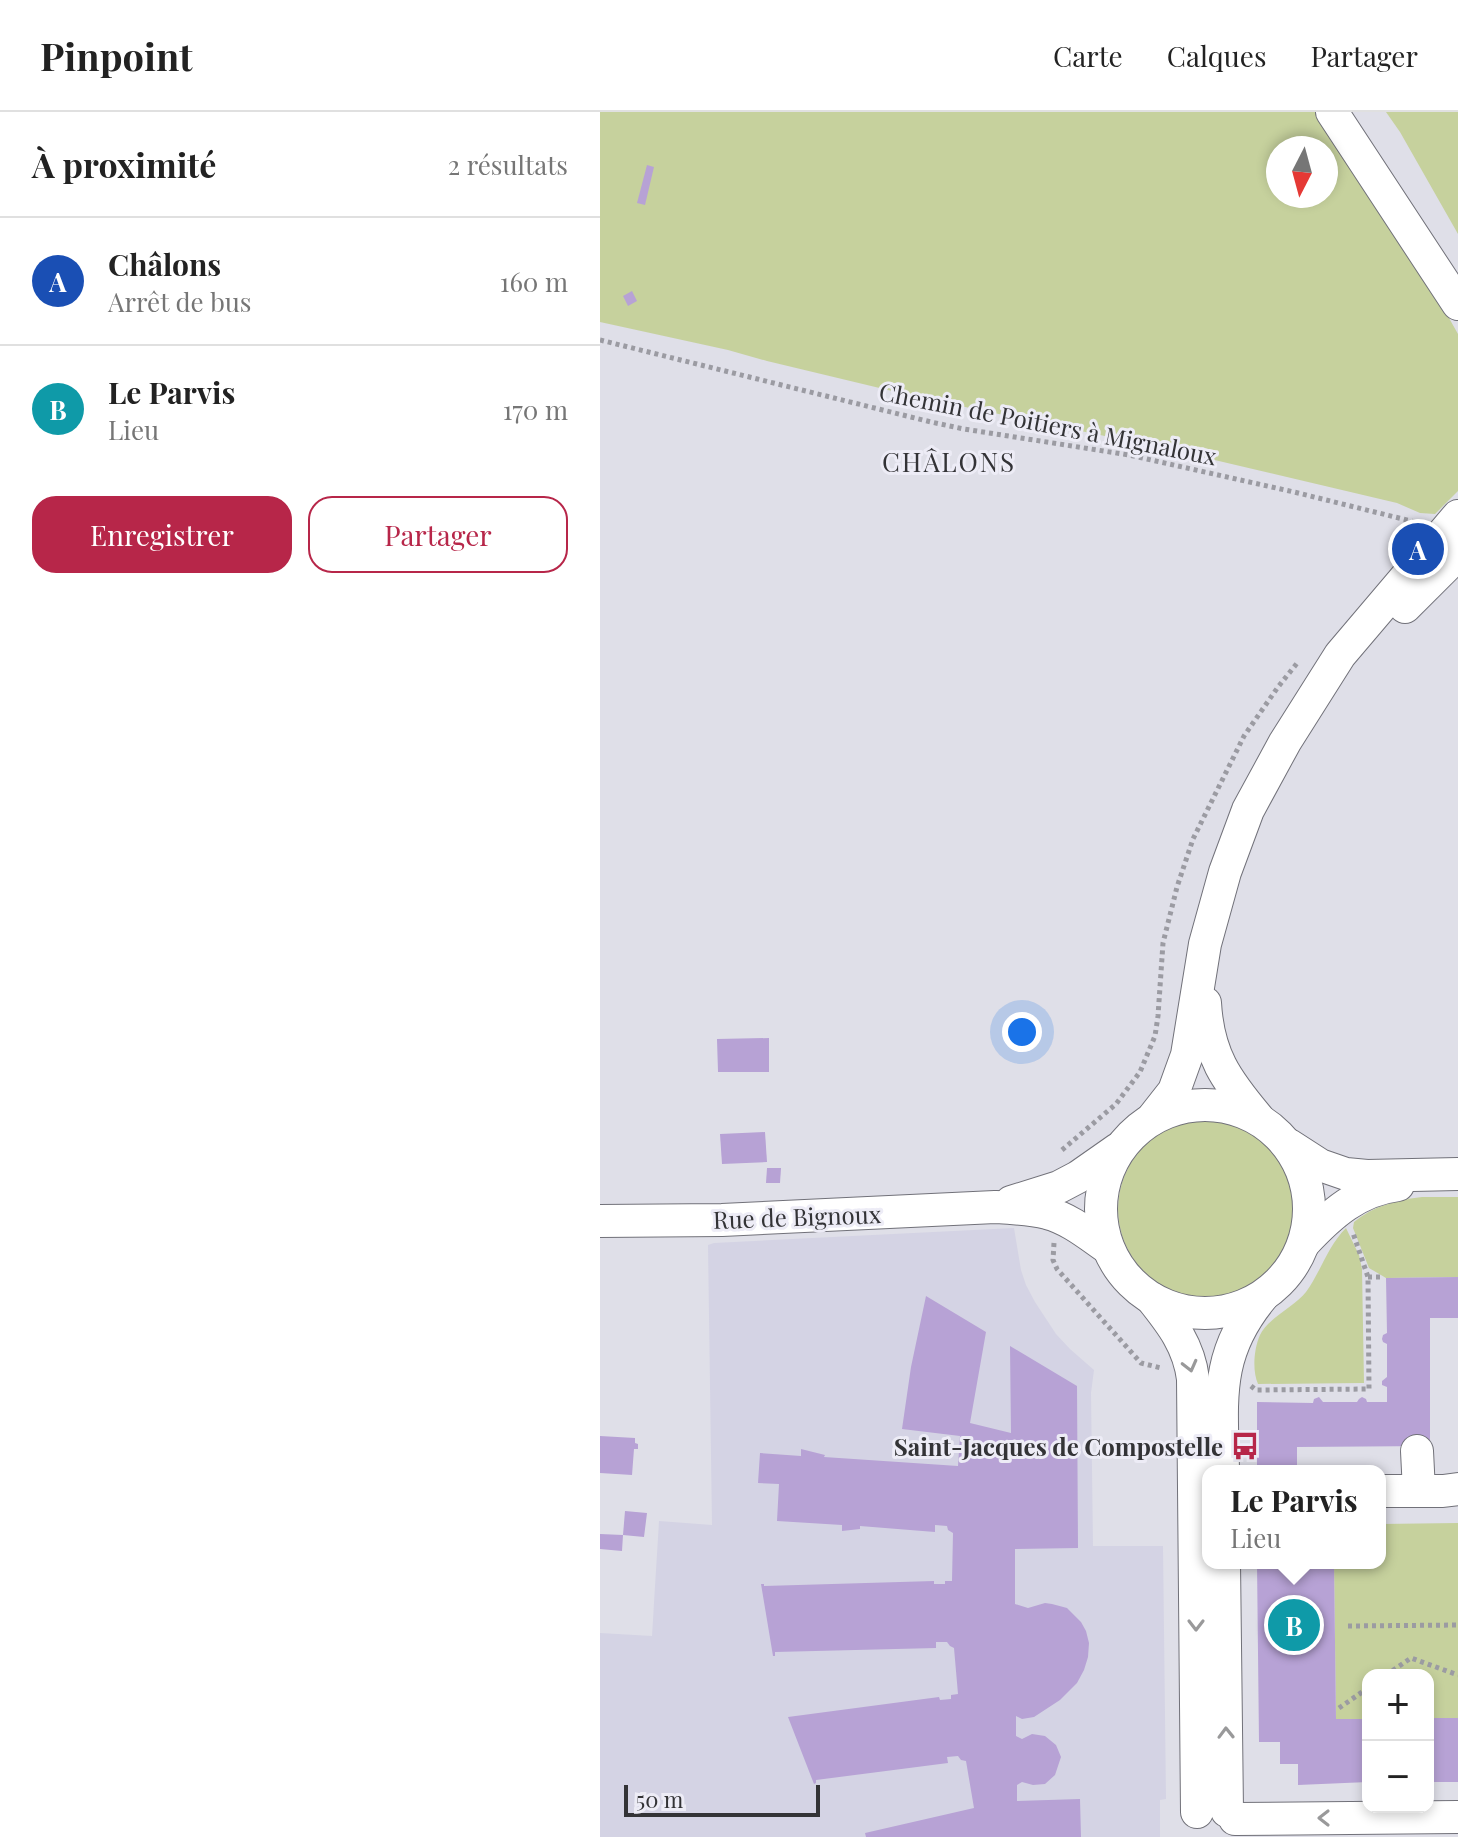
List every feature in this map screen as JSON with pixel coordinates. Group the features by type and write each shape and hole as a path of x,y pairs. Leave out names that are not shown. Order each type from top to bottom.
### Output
{"street":[{"path":"1332,112 1458,304"},
{"path":"1152,1119 1174,1091 1187,1055 1205,944 1225,872 1248,810 1285,742 1315,697 1346,668 1452,536"},
{"path":"1205,944 1206,1020 1214,1052 1224,1074 1259,1120"},
{"path":"1202,1546 1192,1367 1179,1333 1152,1299 1130,1281 1108,1248 1101,1199 1105,1179 1121,1147 1152,1119 1174,1109 1202,1105 1238,1110 1276,1132 1302,1169 1309,1196 1304,1243"},
{"path":"1287,1144 1320,1165 1346,1174 1458,1177"},
{"name":"Rue de Bignoux","path":"995,1207 1059,1187 1121,1147"},
{"path":"1223,1465 1222,1392 1225,1369 1238,1330 1262,1296 1288,1273 1304,1243 1341,1208 1371,1191 1458,1177"},
{"name":"Rue de Bignoux","path":"600,1221 722,1220 995,1207 1033,1210 1055,1216 1108,1248"},
{"path":"1152,1299 1175,1309 1205,1313 1237,1308 1262,1296"},
{"path":"1417,1451 1419,1491"},
{"path":"1386,1491 1458,1489"},
{"path":"1203,1569 1217,1823"},
{"path":"1217,1823 1224,1569"},
{"path":"1217,1823 1458,1817"}],"path":[{"name":"Chemin de Poitiers à Mignaloux","path":"600,340 931,422 1129,455 1294,492 1412,520 1452,536"},
{"path":"1256,1390 1369,1389 1368,1277 1349,1225"},
{"path":"1368,1277 1380,1277"},
{"path":"1348,1626 1458,1625"},
{"path":"1395,1669 1411,1658 1458,1675"},
{"path":"1339,1708 1362,1692"}],"shaded area":[{"path":"1014,1228 1021,1270 1035,1302 1056,1334 1094,1370 1091,1393 1093,1546 1163,1546 1166,1799 1160,1800 1160,1837 600,1837 600,1633 652,1636 659,1521 712,1525 708,1245"}],"green space":[{"path":"600,112 1318,112 1334,136 1266,136 1266,208 1338,208 1338,143 1427,279 1458,334 1458,491 1435,514 1420,513 1397,503 1172,450 917,397 600,322"},
{"path":"1386,112 1458,112 1458,234 1400,132"},
{"path":"1207,1120 1241,1127 1270,1146 1289,1175 1296,1209 1289,1243 1270,1272 1241,1291 1207,1298 1173,1291 1144,1272 1125,1243 1118,1209 1125,1175 1144,1146 1173,1127"},
{"path":"1422,1197 1458,1197 1458,1277 1386,1278 1369,1268 1353,1228 1354,1222 1386,1205"},
{"path":"1346,1228 1362,1269 1364,1383 1258,1384 1254,1360 1263,1329 1306,1292"},
{"path":"1458,1523 1458,1718 1434,1718 1434,1669 1362,1669 1362,1719 1336,1719 1334,1569 1386,1569 1386,1524"}],"building":[{"path":"647,165 654,167 645,205 637,203"},
{"path":"632,291 637,301 628,306 623,296"},
{"path":"769,1038 769,1072 718,1072 717,1039"},
{"path":"765,1132 767,1162 722,1164 720,1134"},
{"path":"767,1168 781,1168 780,1183 766,1183"},
{"path":"1458,1277 1458,1318 1430,1318 1430,1446 1297,1447 1297,1465 1257,1465 1257,1402 1313,1403 1319,1397 1323,1402 1357,1402 1362,1397 1367,1402 1387,1402 1387,1387 1382,1385 1387,1377 1387,1344 1382,1339 1387,1333 1386,1278"},
{"path":"926,1296 986,1332 970,1423 1011,1433 1010,1346 1077,1386 1078,1548 1015,1549 1015,1604 1028,1608 1045,1603 1067,1608 1086,1631 1088,1657 1077,1683 1060,1700 1034,1717 1022,1719 1016,1716 1016,1736 1022,1739 1032,1734 1045,1736 1056,1745 1061,1757 1055,1775 1045,1784 1022,1782 1017,1785 1017,1801 1080,1799 1081,1837 866,1837 865,1833 974,1808 966,1761 958,1756 947,1757 948,1763 816,1780 814,1784 788,1717 939,1697 940,1700 951,1699 951,1695 958,1694 954,1648 947,1642 936,1642 936,1648 775,1652 773,1656 761,1584 934,1581 934,1584 945,1584 945,1581 952,1581 953,1533 947,1526 935,1525 935,1532 860,1526 860,1529 842,1531 842,1525 777,1521 779,1484 758,1483 760,1453 801,1456 801,1449 824,1457 958,1466 960,1436 902,1429"},
{"path":"600,1436 635,1438 638,1449 634,1449 632,1475 600,1473"},
{"path":"625,1511 647,1513 644,1537 623,1535"},
{"path":"600,1534 623,1535 622,1551 600,1549"},
{"path":"1257,1569 1334,1569 1336,1719 1362,1719 1362,1782 1298,1785 1298,1764 1280,1764 1280,1742 1259,1742"},
{"path":"1434,1718 1458,1718 1458,1782 1434,1782"}],"place":[{"name":"Châlons","path":"1418,549"},
{"name":"Saint-Jacques de Compostelle","path":"1245,1446"},
{"name":"Le Parvis","path":"1294,1625"}],"district":[{"name":"CHÂLONS","path":"949,461"}]}
